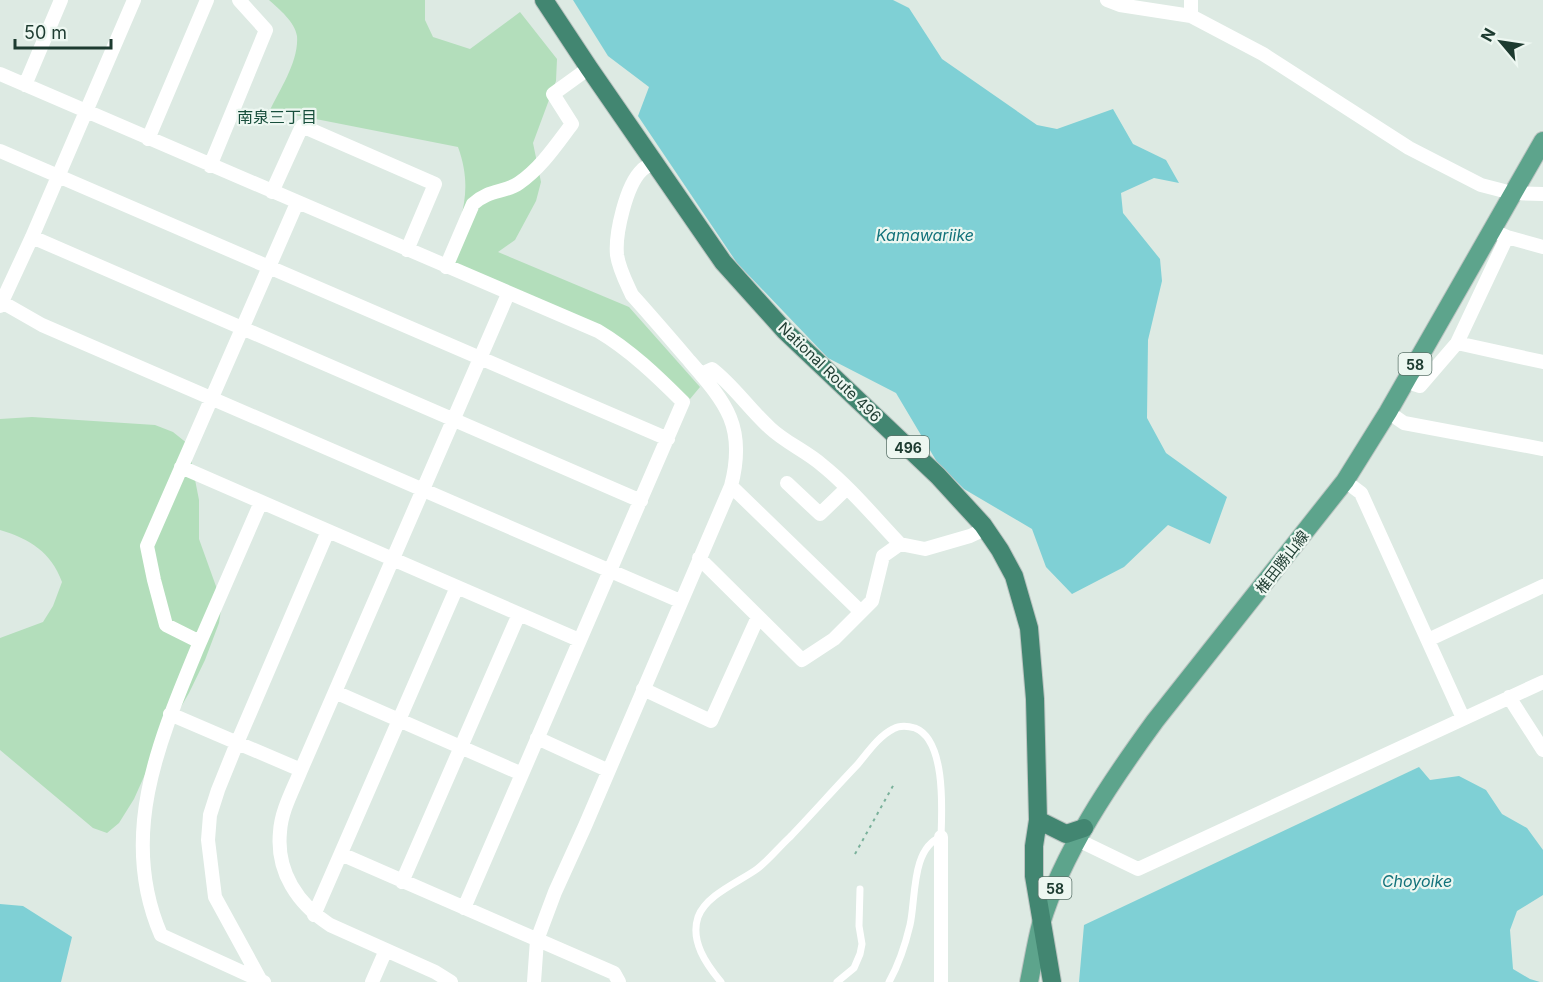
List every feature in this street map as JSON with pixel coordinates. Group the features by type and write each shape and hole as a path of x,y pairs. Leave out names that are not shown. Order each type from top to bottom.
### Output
{"highway":[{"name":"National Route 496","path":"544,0 723,262 785,331 938,476 985,529 1014,576 1029,628 1035,699 1038,820 1034,846 1034,876 1052,982"},
{"path":"1038,820 1066,834 1081,834"}],"main road":[{"name":"椎田勝山線","path":"1029,982 1042,923 1059,880 1100,801 1155,721 1345,480 1499,233 1512,193 1543,141"}],"street":[{"path":"25,85 61,0"},
{"path":"134,0 59,176 1,303 42,325 680,601"},
{"path":"148,139 207,0"},
{"path":"210,166 266,30 239,0"},
{"path":"1107,0 1191,16 1263,54 1409,148 1481,185 1512,193 1543,194"},
{"path":"1191,0 1191,16"},
{"path":"446,267 473,204 491,192 517,185 537,168 572,124 553,94 589,68"},
{"path":"0,74 598,331 613,340 657,376 683,402 464,908"},
{"path":"272,192 302,126 435,184 407,250"},
{"path":"0,151 668,439"},
{"path":"534,982 537,940 555,892 731,486 737,453 733,424 722,399 632,295 623,276 617,255 617,232 635,180 642,170 654,163"},
{"path":"200,642 166,625 147,546 297,203"},
{"path":"1405,381 1420,386 1457,343 1499,233 1543,247"},
{"path":"32,237 641,501"},
{"path":"451,982 435,972 330,925 314,915 296,895 289,883 280,848 280,831 285,810 301,770 508,294"},
{"path":"1457,343 1543,362"},
{"path":"701,374 712,369 727,380 746,404 770,428 792,446 822,464 900,544 925,549 970,536 985,529"},
{"path":"1388,412 1404,423 1543,449"},
{"path":"182,467 579,640"},
{"path":"1345,480 1360,493 1463,718"},
{"path":"788,483 820,514 847,488"},
{"path":"731,486 860,611"},
{"path":"261,502 200,642 157,750 143,821 142,850 145,885 161,935 262,981"},
{"path":"262,981 215,897 208,840 210,815 237,743 328,531"},
{"path":"699,558 802,660 834,639 872,601 883,556 900,544"},
{"path":"1428,640 1543,586"},
{"path":"314,915 458,587"},
{"path":"402,882 519,614"},
{"path":"643,688 711,721 758,617"},
{"path":"1081,834 1138,869 1543,682"},
{"path":"335,692 522,774"},
{"path":"1509,697 1543,750"},
{"path":"170,714 301,770"},
{"path":"537,738 607,771"},
{"path":"941,837 941,982"},
{"path":"341,854 614,973 619,982"},
{"path":"372,982 386,950"}],"lane":[{"path":"721,982 710,968 696,939 699,916 703,908 710,899 759,868 879,740 893,729 902,726 922,731 930,739 942,795 941,837 932,840 921,858 916,873 910,923 900,960 889,982"},
{"path":"837,982 854,968 860,954 862,944 859,926 860,889"}],"path":[{"path":"855,855 894,784"}],"green space":[{"path":"269,0 425,0 425,20 433,37 470,49 520,12 557,59 556,81 533,143 541,182 536,201 515,240 498,252 629,307 700,387 690,399 617,337 447,260 464,205 465,177 458,147 270,110 292,65 297,36 290,21"},
{"path":"32,417 155,425 173,432 188,444 199,500 199,539 222,603 219,623 189,693 155,752 134,799 119,823 107,833 93,828 0,750 0,638 43,622 53,606 62,582 52,562 38,548 30,542 0,530 0,419"}],"water":[{"name":"Kamawariike","path":"573,0 893,0 909,8 942,59 1037,125 1057,129 1113,109 1133,144 1166,160 1179,183 1154,178 1121,193 1123,213 1160,259 1162,281 1148,340 1147,418 1166,453 1227,497 1210,544 1168,525 1124,567 1072,594 1046,567 1032,529 964,489 937,462 896,393 828,358 737,263 638,116 649,87 608,56"},
{"name":"Choyoike","path":"1419,767 1430,780 1459,776 1486,790 1502,814 1527,828 1543,850 1543,895 1517,911 1510,930 1513,969 1540,982 1079,982 1084,925"},
{"path":"0,904 23,906 72,937 61,982 0,982"}],"district":[{"name":"南泉三丁目","path":"277,117"}]}
